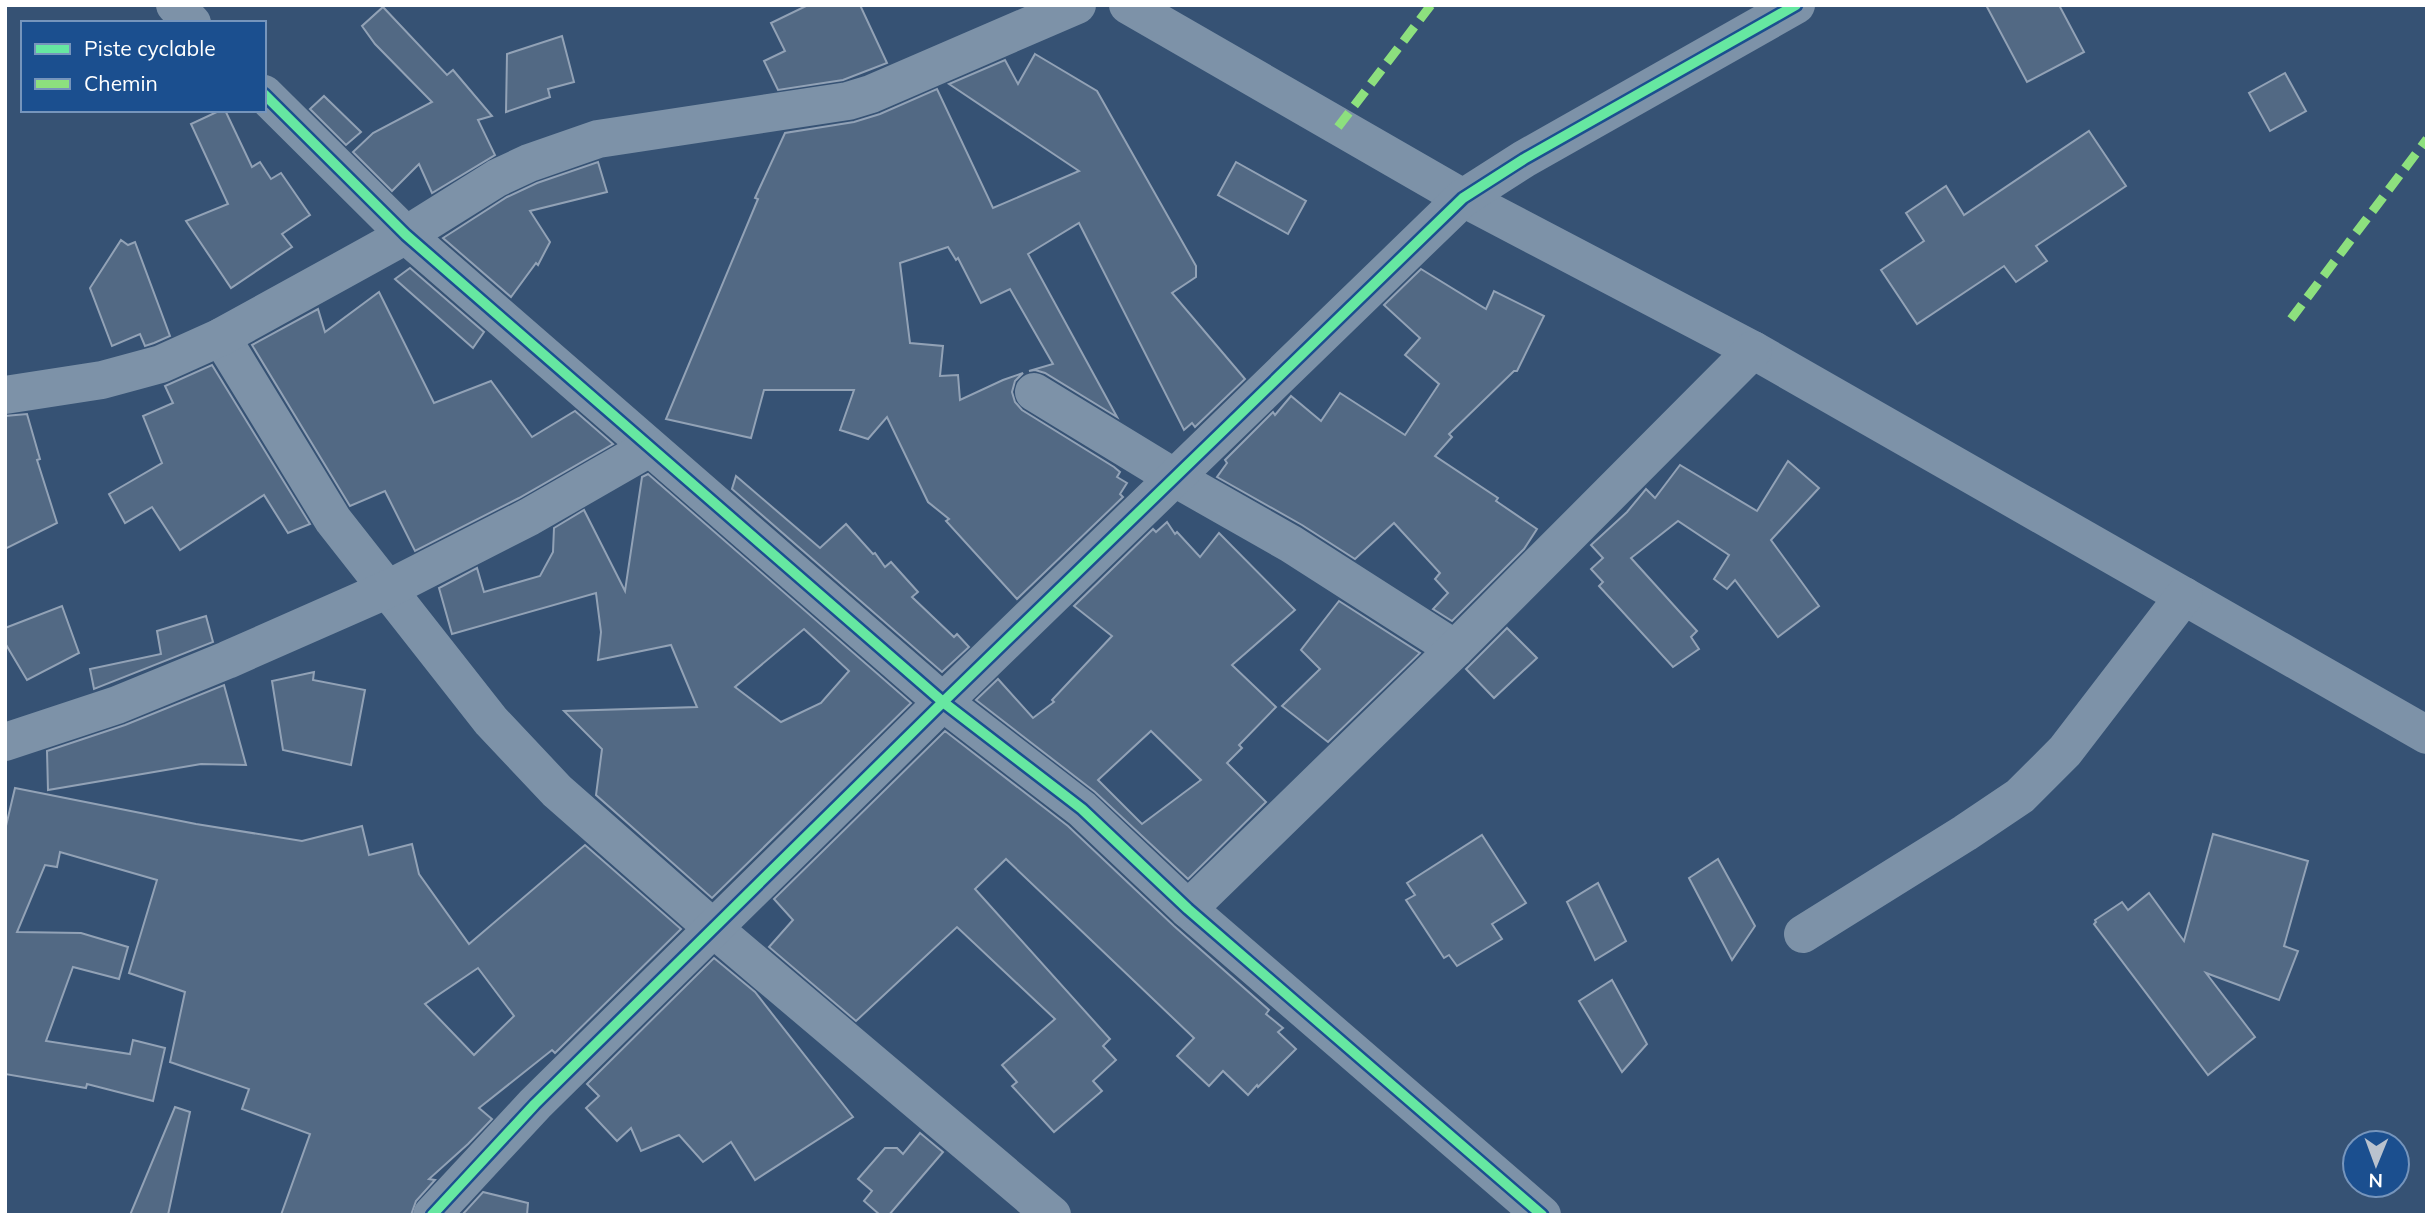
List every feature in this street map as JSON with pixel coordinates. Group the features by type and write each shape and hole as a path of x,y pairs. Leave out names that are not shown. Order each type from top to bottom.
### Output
{"street":[{"path":"175,5 190,21"},
{"path":"5,395 114,377 161,363 221,337 406,235 497,178 562,150 598,139 848,101 871,94 1077,5"},
{"path":"1128,5 1463,198 1753,350 2427,735"},
{"path":"432,1215 535,1104 943,702 1463,198 1524,159 1796,5"},
{"path":"266,96 406,235 943,702 1082,809 1188,909 1542,1215"},
{"path":"221,337 333,520 491,721 557,791 714,929 1052,1215"},
{"path":"1188,909 1455,649 1753,350"},
{"path":"1034,392 1175,478 1291,544 1455,649"},
{"path":"5,742 117,705 388,589 529,517 649,448"},
{"path":"1803,934 2020,796 2065,751 2184,596"}],"building":[{"path":"808,5 860,5 887,63 843,80 778,90 764,61 785,51 771,23"},
{"path":"1986,5 2059,5 2084,52 2027,82"},
{"path":"383,7 447,75 453,70 492,116 478,120 495,155 432,193 419,164 392,191 353,152 373,133 432,102 375,44 362,26"},
{"path":"562,36 574,82 548,89 550,97 506,112 507,54"},
{"path":"1035,54 1097,91 1196,266 1196,277 1172,293 1245,379 1195,427 1192,423 1184,430 1079,223 1028,254 1117,417 1045,373 1029,371 1053,364 1010,289 981,303 958,258 956,260 948,247 900,263 910,343 943,346 940,376 958,375 960,400 1023,373 1015,381 1012,392 1015,402 1022,410 1114,467 1120,472 1117,477 1127,483 1120,494 1123,497 1017,599 946,521 949,519 928,502 887,417 868,439 840,430 854,390 764,390 751,438 666,419 758,199 755,198 785,133 854,122 880,114 937,89 993,208 1079,171 949,84 1005,60 1018,84"},
{"path":"2285,73 2306,111 2270,131 2249,93"},
{"path":"324,96 361,132 346,145 310,109"},
{"path":"217,112 226,112 252,167 260,162 271,179 281,173 310,215 282,234 292,247 231,288 186,221 228,204 191,124"},
{"path":"2089,131 2126,186 2036,246 2047,261 2016,282 2004,266 1917,324 1881,270 1924,241 1906,213 1946,186 1964,215"},
{"path":"598,162 607,192 530,211 550,242 538,265 536,263 511,297 443,238 507,197 537,183"},
{"path":"1236,162 1306,201 1288,234 1218,195"},
{"path":"121,240 128,245 135,242 170,336 145,346 140,334 112,346 90,288"},
{"path":"410,268 484,332 473,348 395,279"},
{"path":"1421,269 1486,309 1494,291 1544,316 1517,371 1449,434 1452,437 1435,456 1498,498 1496,501 1537,529 1524,549 1452,621 1433,609 1448,593 1435,579 1440,573 1394,523 1355,559 1302,525 1217,477 1227,463 1225,460 1273,412 1275,415 1291,396 1321,421 1340,393 1405,435 1439,384 1405,355 1420,338 1384,305"},
{"path":"379,292 434,403 491,381 532,437 575,411 613,444 519,498 415,551 385,491 350,506 252,345 318,309 325,332"},
{"path":"212,365 310,524 288,533 264,495 180,550 152,507 125,523 109,494 162,463 143,416 173,403 165,386"},
{"path":"27,414 40,459 37,460 57,523 5,549 5,416"},
{"path":"1788,461 1819,488 1771,540 1819,606 1778,637 1735,580 1727,589 1714,579 1729,555 1678,521 1631,558 1697,631 1691,637 1699,649 1673,667 1599,586 1603,582 1591,569 1603,558 1591,545 1627,512 1646,489 1655,498 1680,465 1757,511"},
{"path":"648,474 911,703 712,898 596,795 602,749 564,711 697,707 671,645 598,660 601,632 596,593 452,634 439,588 477,568 484,592 540,576 553,552 554,528 584,510 625,591 642,477","holes":["804,629 849,671 821,703 781,722 735,687"]},
{"path":"736,476 820,548 846,524 885,567 891,562 918,592 912,597 954,637 957,634 969,647 942,672 732,489"},
{"path":"1167,522 1175,534 1177,532 1200,557 1219,533 1295,610 1232,665 1276,707 1239,745 1242,748 1227,763 1266,802 1188,879 1095,792 976,700 998,679 1033,718 1054,702 1052,700 1112,636 1074,606 1153,529 1156,532","holes":["1151,731 1201,780 1142,824 1098,780"]},
{"path":"1339,601 1420,653 1328,742 1282,706 1320,669 1301,650"},
{"path":"62,606 79,653 27,680 5,643 5,628"},
{"path":"206,616 213,642 94,689 90,669 161,654 157,631"},
{"path":"1507,628 1537,658 1494,698 1466,669"},
{"path":"314,672 313,680 365,690 351,765 283,750 272,681"},
{"path":"224,685 246,765 201,764 48,790 47,751 125,725"},
{"path":"945,731 1068,826 1174,926 1269,1010 1266,1014 1283,1028 1278,1032 1296,1049 1258,1087 1257,1085 1248,1095 1223,1071 1209,1086 1177,1056 1194,1038 1006,859 975,889 1110,1039 1103,1046 1116,1060 1093,1081 1102,1091 1054,1132 1012,1086 1017,1082 1002,1065 1055,1019 957,927 856,1021 769,947 793,920 774,899"},
{"path":"15,788 196,824 302,841 362,826 369,855 412,844 419,874 469,944 585,845 681,929 555,1053 552,1050 479,1108 492,1119 429,1179 435,1180 416,1201 411,1215 281,1215 310,1134 242,1109 249,1089 170,1062 185,992 129,973 157,880 60,852 57,867 45,865 17,932 81,933 128,947 119,979 73,967 46,1041 130,1054 133,1040 165,1048 153,1101 87,1084 86,1088 5,1074 5,830","holes":["478,968 514,1016 474,1055 425,1004"]},
{"path":"2213,834 2308,861 2284,946 2298,951 2279,1000 2206,973 2255,1037 2208,1075 2094,924 2095,920 2122,902 2128,910 2149,893 2184,941"},
{"path":"1482,835 1526,903 1492,924 1502,939 1457,966 1449,955 1444,958 1406,900 1415,895 1407,883"},
{"path":"1718,859 1755,926 1732,960 1689,878"},
{"path":"1598,883 1626,941 1595,960 1567,902"},
{"path":"714,958 755,992 853,1117 755,1180 731,1142 703,1162 679,1135 641,1151 631,1128 617,1141 586,1108 599,1096 587,1084"},
{"path":"1612,980 1647,1044 1622,1072 1579,1001"},
{"path":"175,1107 190,1112 168,1215 130,1215"},
{"path":"920,1133 943,1152 889,1215 880,1215 864,1201 872,1191 858,1179 885,1148 897,1148 903,1154"},
{"path":"483,1192 528,1203 527,1215 462,1215"}],"marked path":[{"path":"1338,127 1431,5"},
{"path":"2291,319 2427,139"}],"cycle path":[{"path":"432,1215 535,1104 943,702 1463,198 1524,159 1796,5"},
{"path":"266,96 406,235 943,702 1082,809 1188,909 1542,1215"}]}
